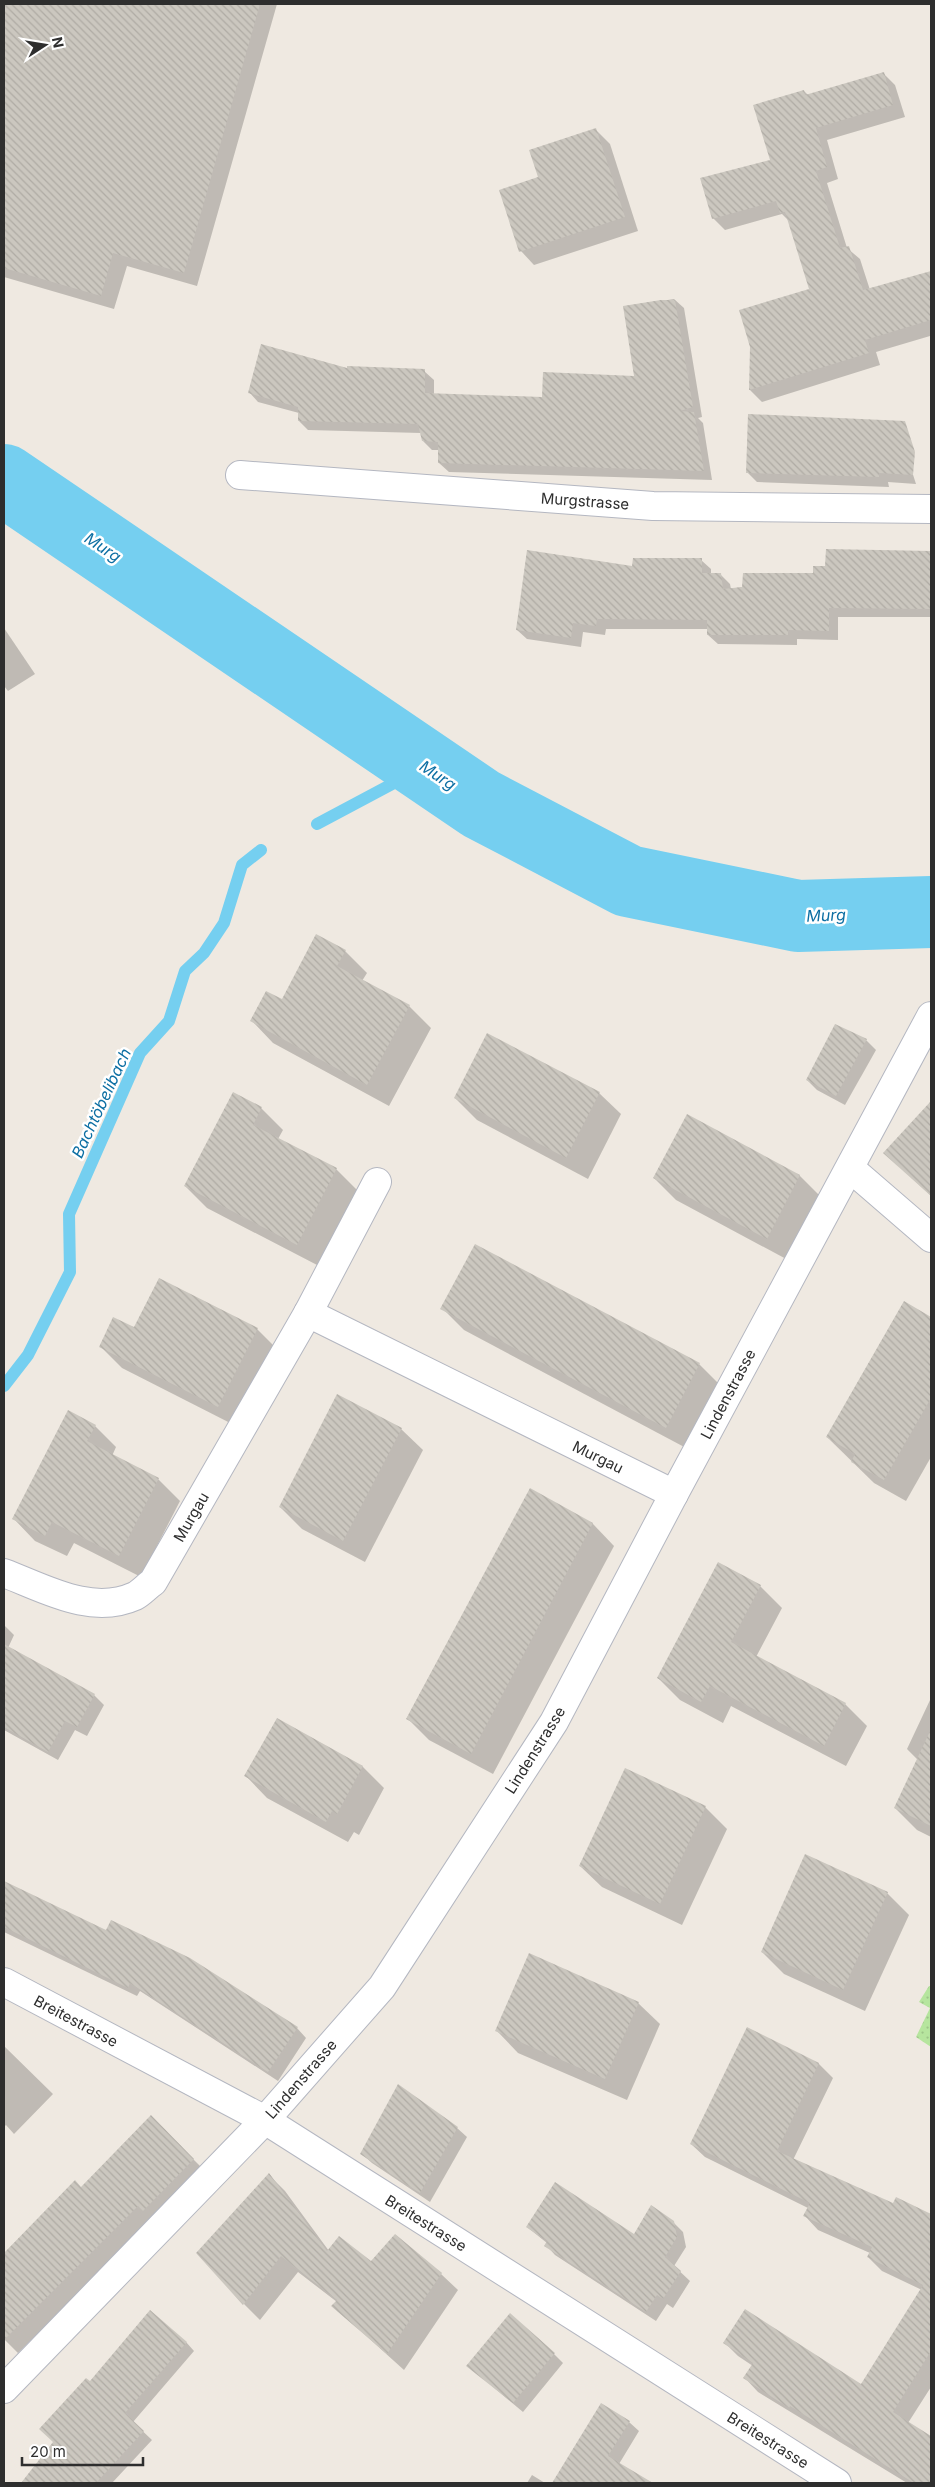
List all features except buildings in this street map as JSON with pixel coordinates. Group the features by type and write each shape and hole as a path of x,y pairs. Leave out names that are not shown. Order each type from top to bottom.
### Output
{"street":[{"name":"Murgstrasse","path":"240,475 654,506 931,509"},
{"name":"Lindenstrasse","path":"4,2388 265,2120 382,1988 554,1722 674,1494 931,1016"},
{"path":"850,1168 931,1238"},
{"name":"Murgau","path":"4,1573 81,1602 106,1602 135,1596 153,1582 308,1313 378,1182"},
{"name":"Murgau","path":"308,1313 674,1494"},
{"name":"Breitestrasse","path":"4,1982 265,2120 837,2483"}],"green space":[{"path":"929,1986 931,1986 931,2047 916,2037 930,2008 919,2002"}],"waterway":[{"name":"Murg","path":"4,480 481,804 628,881 798,916 931,912"},
{"path":"317,824 426,766"},
{"name":"Bachtöbelibach","path":"4,1386 28,1355 70,1272 69,1214 140,1053 169,1021 185,971 204,953 224,923 242,865 261,850"}]}
